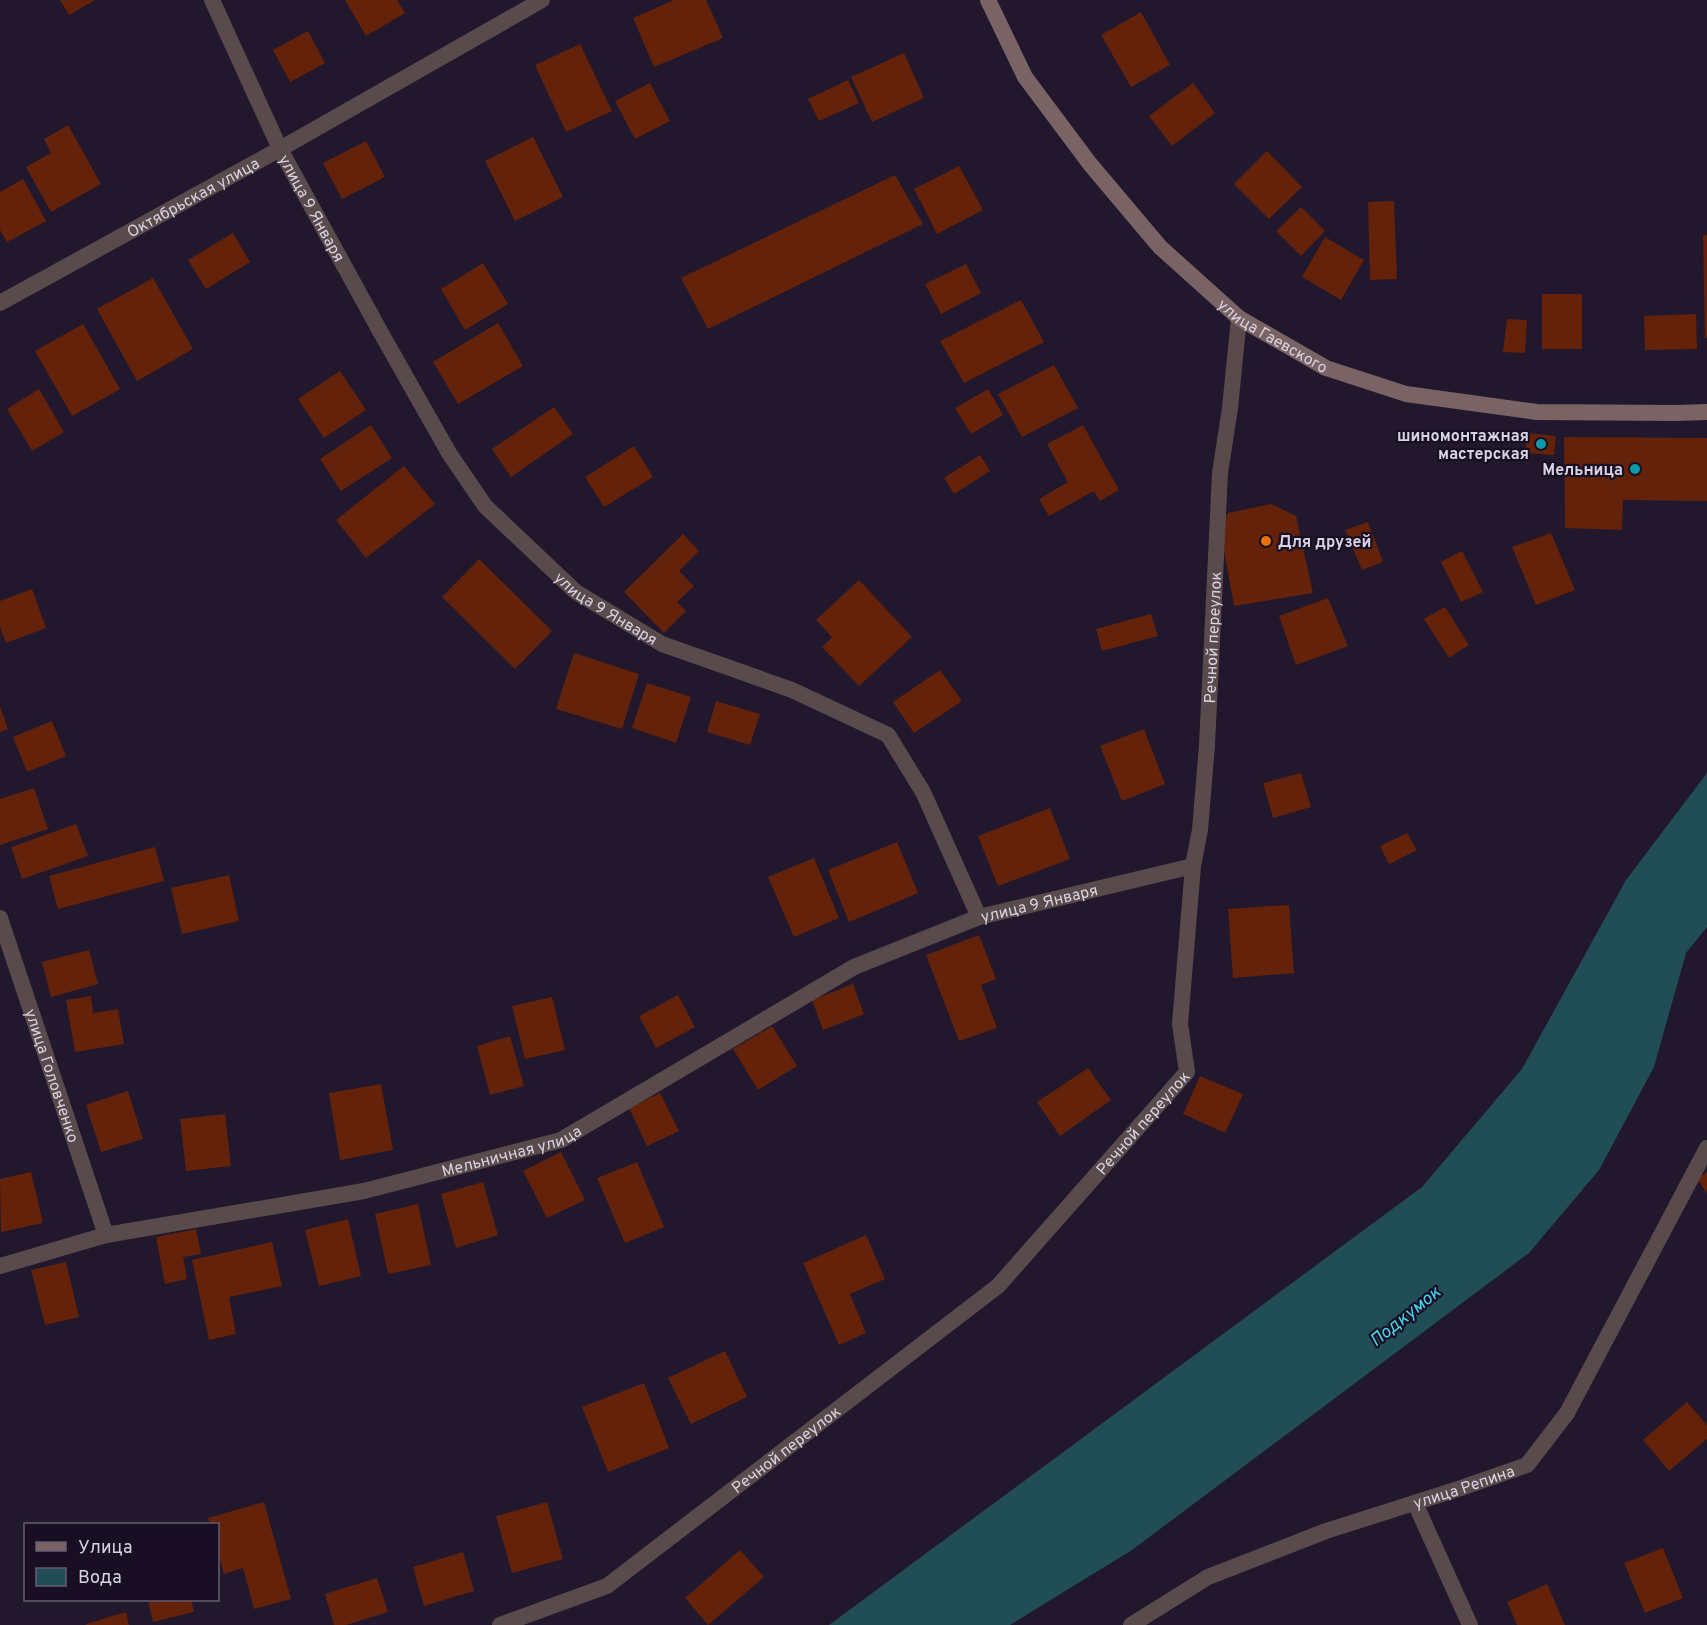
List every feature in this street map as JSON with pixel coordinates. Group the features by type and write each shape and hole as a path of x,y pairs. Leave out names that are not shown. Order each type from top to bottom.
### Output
{"main road":[{"name":"улица Гаевского","path":"988,0 1025,77 1090,164 1160,247 1239,318 1326,368 1406,394 1537,412 1707,412"}],"street":[{"name":"улица 9 Января","path":"212,0 280,149 449,453 485,506 576,592 662,644 792,690 888,735 924,792 979,917 1193,866"},
{"name":"Октябрьская улица","path":"0,303 280,149 542,0"},
{"name":"Речной переулок","path":"500,1625 607,1586 998,1286 1187,1072 1180,1024 1193,866 1200,830 1220,473 1230,408 1239,318"},
{"name":"Мельничная улица","path":"0,1266 106,1236 364,1191 561,1140 854,967 979,917"},
{"name":"улица Головченко","path":"0,918 106,1236"},
{"name":"улица Репина","path":"1131,1625 1208,1577 1326,1531 1527,1465 1567,1413 1707,1148"},
{"path":"1415,1503 1470,1625"}],"water":[{"name":"Подкумок","path":"1707,773 1707,927 1686,953 1654,1067 1599,1170 1529,1253 1132,1550 1010,1625 829,1625 1422,1187 1522,1069 1626,880"}],"building":[{"path":"60,0 95,0 69,15"},
{"path":"345,0 397,0 405,13 366,36"},
{"path":"674,0 706,0 723,38 654,67 633,18"},
{"path":"1141,12 1170,65 1131,87 1101,35"},
{"path":"308,31 325,63 290,82 273,50"},
{"path":"580,44 612,111 566,132 535,65"},
{"path":"904,53 924,98 872,122 851,77"},
{"path":"848,80 859,103 819,121 808,99"},
{"path":"650,83 670,121 635,139 615,101"},
{"path":"1193,83 1215,113 1172,146 1149,116"},
{"path":"68,125 101,184 51,212 26,167 51,153 44,139"},
{"path":"533,137 563,197 515,221 485,161"},
{"path":"366,141 385,177 342,199 323,163"},
{"path":"1267,151 1302,187 1269,219 1234,184"},
{"path":"959,166 983,210 937,234 914,189"},
{"path":"895,175 923,224 708,329 681,278"},
{"path":"23,179 46,221 7,242 0,230 0,192"},
{"path":"1394,201 1397,279 1370,280 1368,202"},
{"path":"1301,207 1325,231 1301,256 1276,231"},
{"path":"233,233 250,262 206,289 188,260"},
{"path":"1703,235 1707,235 1707,338 1705,338"},
{"path":"1325,237 1364,260 1341,300 1302,277"},
{"path":"483,263 508,304 465,330 441,289"},
{"path":"966,264 981,293 941,314 925,284"},
{"path":"153,278 193,349 137,381 97,309"},
{"path":"1542,294 1582,294 1582,349 1542,349"},
{"path":"1021,300 1044,342 964,383 940,341"},
{"path":"1696,314 1697,349 1645,350 1644,316"},
{"path":"1507,319 1527,320 1525,353 1503,352"},
{"path":"498,323 523,366 458,404 433,362"},
{"path":"83,324 120,389 72,416 35,351"},
{"path":"1054,365 1078,408 1022,437 998,394"},
{"path":"340,371 366,410 324,438 298,399"},
{"path":"39,389 64,432 32,451 7,409"},
{"path":"988,389 1003,415 971,434 955,408"},
{"path":"554,407 573,434 511,477 492,449"},
{"path":"371,425 392,458 341,491 320,459"},
{"path":"1083,425 1119,490 1100,501 1094,491 1049,516 1039,499 1068,482 1047,444"},
{"name":"шиномонтажная мастерская","path":"1527,433 1556,436 1554,455 1525,453"},
{"name":"Мельница","path":"1564,437 1707,438 1707,501 1623,500 1622,530 1565,528"},
{"path":"634,446 653,477 604,507 585,477"},
{"path":"980,455 990,471 954,494 944,478"},
{"path":"404,466 435,504 366,558 336,520"},
{"path":"1271,504 1296,516 1313,593 1234,606 1220,528 1228,513"},
{"path":"1368,522 1383,562 1362,570 1345,530"},
{"path":"1551,533 1575,590 1536,605 1512,547"},
{"path":"683,534 699,551 679,571 694,586 677,602 686,611 664,633 624,592"},
{"path":"1462,551 1483,592 1461,602 1441,562"},
{"path":"479,559 552,631 515,669 442,597"},
{"path":"859,580 912,637 859,686 822,647 832,637 816,620"},
{"path":"32,589 46,628 6,643 0,627 0,601"},
{"path":"1328,598 1348,646 1296,665 1279,616"},
{"path":"1445,607 1469,645 1449,658 1424,619"},
{"path":"1151,614 1158,636 1102,651 1096,629"},
{"path":"574,653 639,674 622,729 556,709"},
{"path":"940,670 962,701 914,733 893,702"},
{"path":"647,683 691,697 676,743 632,728"},
{"path":"716,701 760,714 750,745 707,732"},
{"path":"0,706 8,729 0,732"},
{"path":"52,721 66,756 27,772 13,737"},
{"path":"1144,729 1165,784 1122,801 1100,746"},
{"path":"1301,773 1311,807 1273,818 1263,783"},
{"path":"34,788 48,829 0,845 0,799"},
{"path":"1050,808 1070,859 998,886 978,836"},
{"path":"76,824 88,856 22,879 11,847"},
{"path":"1407,833 1417,850 1389,864 1380,846"},
{"path":"897,842 918,893 849,922 828,870"},
{"path":"155,847 164,881 58,909 49,876"},
{"path":"814,858 839,918 794,937 768,877"},
{"path":"229,875 239,921 182,934 171,888"},
{"path":"1289,905 1294,973 1233,978 1228,909"},
{"path":"979,935 996,979 981,985 997,1028 959,1041 926,955"},
{"path":"89,950 98,984 51,997 42,962"},
{"path":"853,984 864,1014 823,1030 812,1000"},
{"path":"678,995 695,1027 656,1048 639,1016"},
{"path":"91,996 93,1013 118,1009 124,1044 75,1052 66,1000"},
{"path":"552,997 565,1050 525,1059 512,1006"},
{"path":"772,1026 797,1066 758,1090 733,1049"},
{"path":"510,1036 524,1086 490,1095 477,1046"},
{"path":"1088,1068 1111,1100 1060,1136 1037,1102"},
{"path":"1200,1076 1243,1094 1225,1133 1183,1114"},
{"path":"381,1084 393,1150 340,1160 329,1093"},
{"path":"128,1091 143,1139 101,1152 86,1105"},
{"path":"660,1093 679,1131 647,1146 629,1108"},
{"path":"225,1114 231,1166 186,1171 180,1119"},
{"path":"561,1152 585,1200 547,1218 523,1171"},
{"path":"637,1162 664,1227 625,1243 597,1178"},
{"path":"31,1172 43,1223 1,1232 0,1179"},
{"path":"1707,1172 1707,1193 1697,1179"},
{"path":"483,1182 498,1235 456,1248 441,1194"},
{"path":"418,1204 431,1265 388,1274 375,1214"},
{"path":"348,1219 361,1276 319,1286 305,1230"},
{"path":"196,1229 201,1254 183,1257 187,1279 165,1284 156,1237"},
{"path":"866,1235 885,1279 850,1294 866,1333 839,1345 803,1263"},
{"path":"272,1242 282,1286 229,1297 236,1334 209,1340 192,1260"},
{"path":"66,1262 79,1317 45,1325 31,1270"},
{"path":"725,1351 747,1397 691,1424 668,1378"},
{"path":"644,1383 669,1448 608,1472 582,1407"},
{"path":"1687,1402 1707,1425 1707,1439 1669,1471 1643,1440"},
{"path":"264,1502 291,1599 254,1609 243,1568 224,1574 219,1556 219,1523 210,1523 208,1518"},
{"path":"547,1502 563,1559 512,1573 496,1516"},
{"path":"1663,1548 1683,1598 1645,1613 1624,1563"},
{"path":"740,1550 764,1577 708,1625 685,1598"},
{"path":"463,1552 474,1591 424,1606 413,1567"},
{"path":"377,1578 388,1612 346,1625 334,1625 325,1594"},
{"path":"1547,1584 1565,1625 1517,1625 1507,1602"},
{"path":"148,1601 191,1601 194,1612 153,1622"},
{"path":"126,1612 129,1625 86,1625 86,1624"}],"place":[{"name":"шиномонтажная мастерская","path":"1541,444"},
{"name":"Мельница","path":"1635,469"},
{"name":"Для друзей","path":"1266,541"}]}
